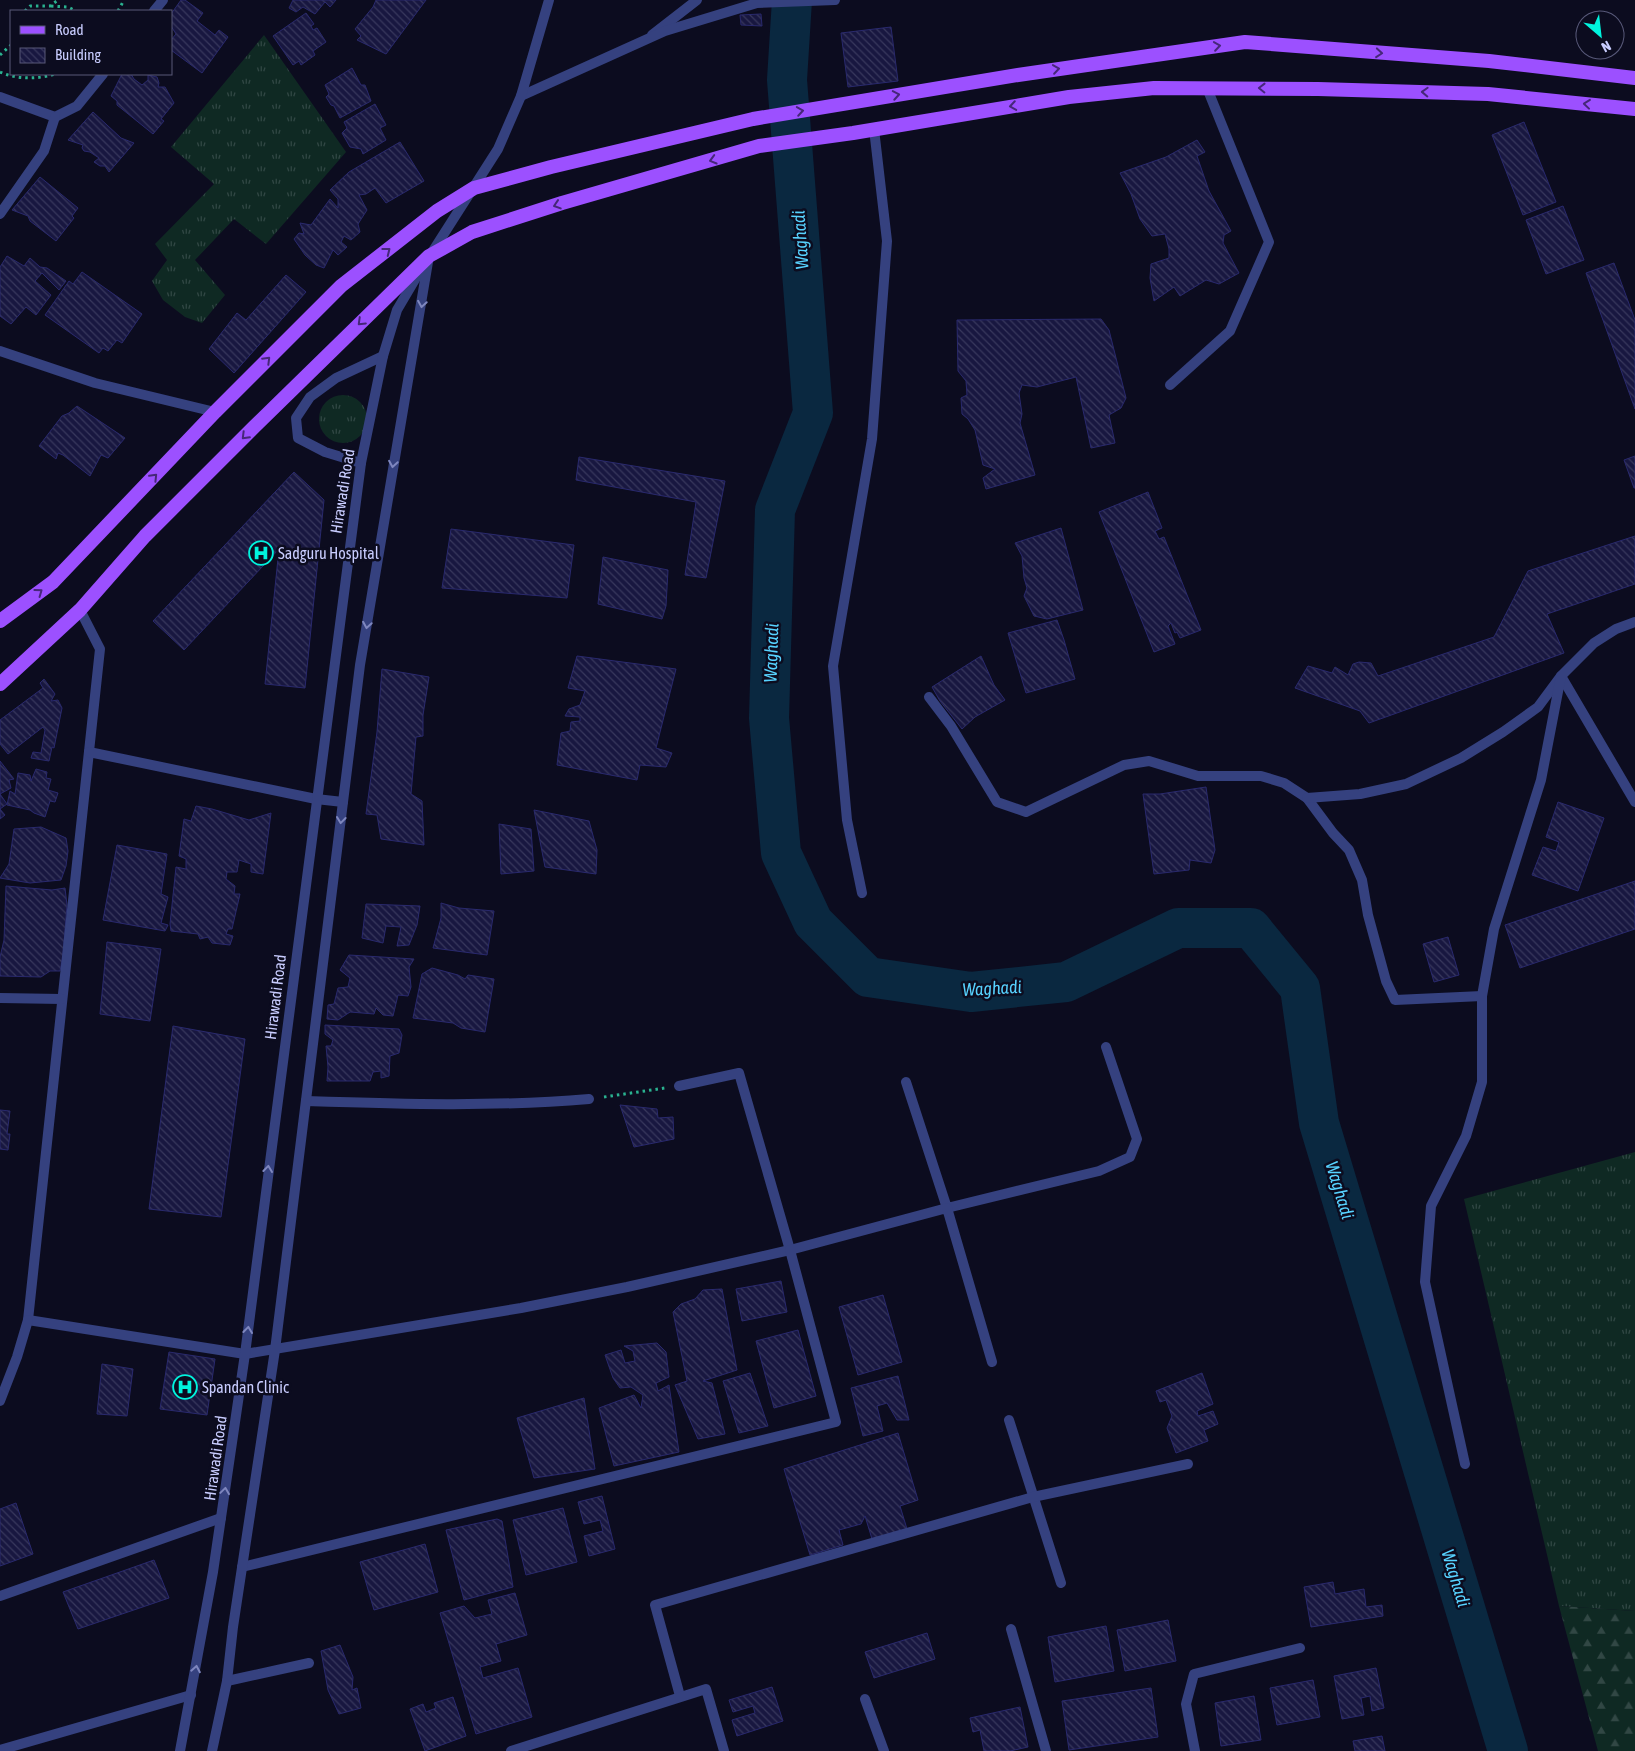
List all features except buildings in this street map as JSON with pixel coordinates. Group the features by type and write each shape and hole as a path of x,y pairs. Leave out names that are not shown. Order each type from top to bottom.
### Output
{"main road":[{"path":"0,620 53,582 215,412 341,286 436,211 474,188 551,167 753,119 1018,75 1245,42 1489,62 1635,78"},
{"path":"0,684 80,610 145,536 429,256 472,232 562,203 759,146 874,130 1069,97 1154,88 1308,89 1488,94 1635,109"}],"street":[{"path":"155,10 163,0"},
{"name":"Hirawadi Road","path":"180,1751 192,1695 213,1572 245,1354 361,463 383,356 398,310 429,256 498,149 521,96 534,57 549,0"},
{"path":"646,40 697,0"},
{"path":"521,96 665,31 757,3 833,0"},
{"path":"0,214 44,151 55,117 77,106 102,75"},
{"path":"1170,385 1230,331 1269,242 1207,88"},
{"path":"0,96 55,117"},
{"path":"862,893 847,820 833,666 872,439 887,241 874,130"},
{"path":"212,1751 227,1681 233,1626 275,1350 362,655 429,256"},
{"path":"0,351 95,383 215,412"},
{"path":"361,463 325,452 298,438 296,418 310,397 336,378 383,356"},
{"path":"0,1401 17,1358 28,1320 100,649 80,610"},
{"path":"1307,798 1360,794 1406,784 1461,758 1538,707 1562,676 1594,643 1616,628 1635,622"},
{"path":"1562,676 1635,802"},
{"path":"1465,1464 1425,1282 1431,1206 1466,1136 1482,1082 1482,996 1494,929 1542,780 1562,676"},
{"path":"929,696 951,726 996,802 1026,812 1124,765 1149,761 1198,776 1261,776 1284,783 1307,798 1333,833 1349,850 1362,880 1368,915 1386,981 1395,1000 1482,996"},
{"path":"89,752 316,799 343,802"},
{"path":"0,998 62,999"},
{"path":"28,1320 245,1354 569,1299 790,1250 947,1208 1099,1171 1130,1157 1137,1139 1106,1047"},
{"path":"242,1567 836,1422 790,1250 739,1073 679,1086"},
{"path":"906,1082 947,1208 992,1362"},
{"path":"306,1101 420,1105 558,1102 589,1099"},
{"path":"1009,1420 1061,1583"},
{"path":"680,1696 655,1605 1033,1497 1188,1464"},
{"path":"0,1596 221,1518"},
{"path":"1012,1629 1046,1751"},
{"path":"1195,1751 1186,1704 1194,1674 1300,1648"},
{"path":"227,1681 309,1664"},
{"path":"510,1751 706,1689 724,1751"},
{"path":"0,1750 192,1695"},
{"path":"864,1699 884,1751"}],"path":[{"path":"29,0 30,6"},
{"path":"50,6 58,0"},
{"path":"26,10 30,6 68,7 74,10"},
{"path":"0,55 10,46"},
{"path":"14,75 27,78 44,78 53,75"},
{"path":"589,1099 679,1086"}],"green space":[{"path":"264,35 346,152 266,244 234,219 195,260 225,295 202,323 185,317 163,300 152,281 167,260 155,244 214,184 171,147"},
{"path":"343,395 352,397 360,402 365,410 367,419 365,428 360,436 352,441 343,443 334,441 326,436 321,428 319,419 321,410 326,402 334,397"},
{"path":"1635,1152 1635,1611 1559,1606 1464,1199"},
{"path":"1559,1606 1635,1611 1635,1751 1598,1751"}],"waterway":[{"name":"Waghadi","path":"792,0 787,80 813,413 775,510 769,718 781,853 813,922 868,977 971,992 1066,982 1178,928 1251,928 1300,988 1319,1123 1508,1751"}],"place":[{"name":"Sadguru Hospital","path":"261,553"},
{"name":"Spandan Clinic","path":"185,1387"}]}
